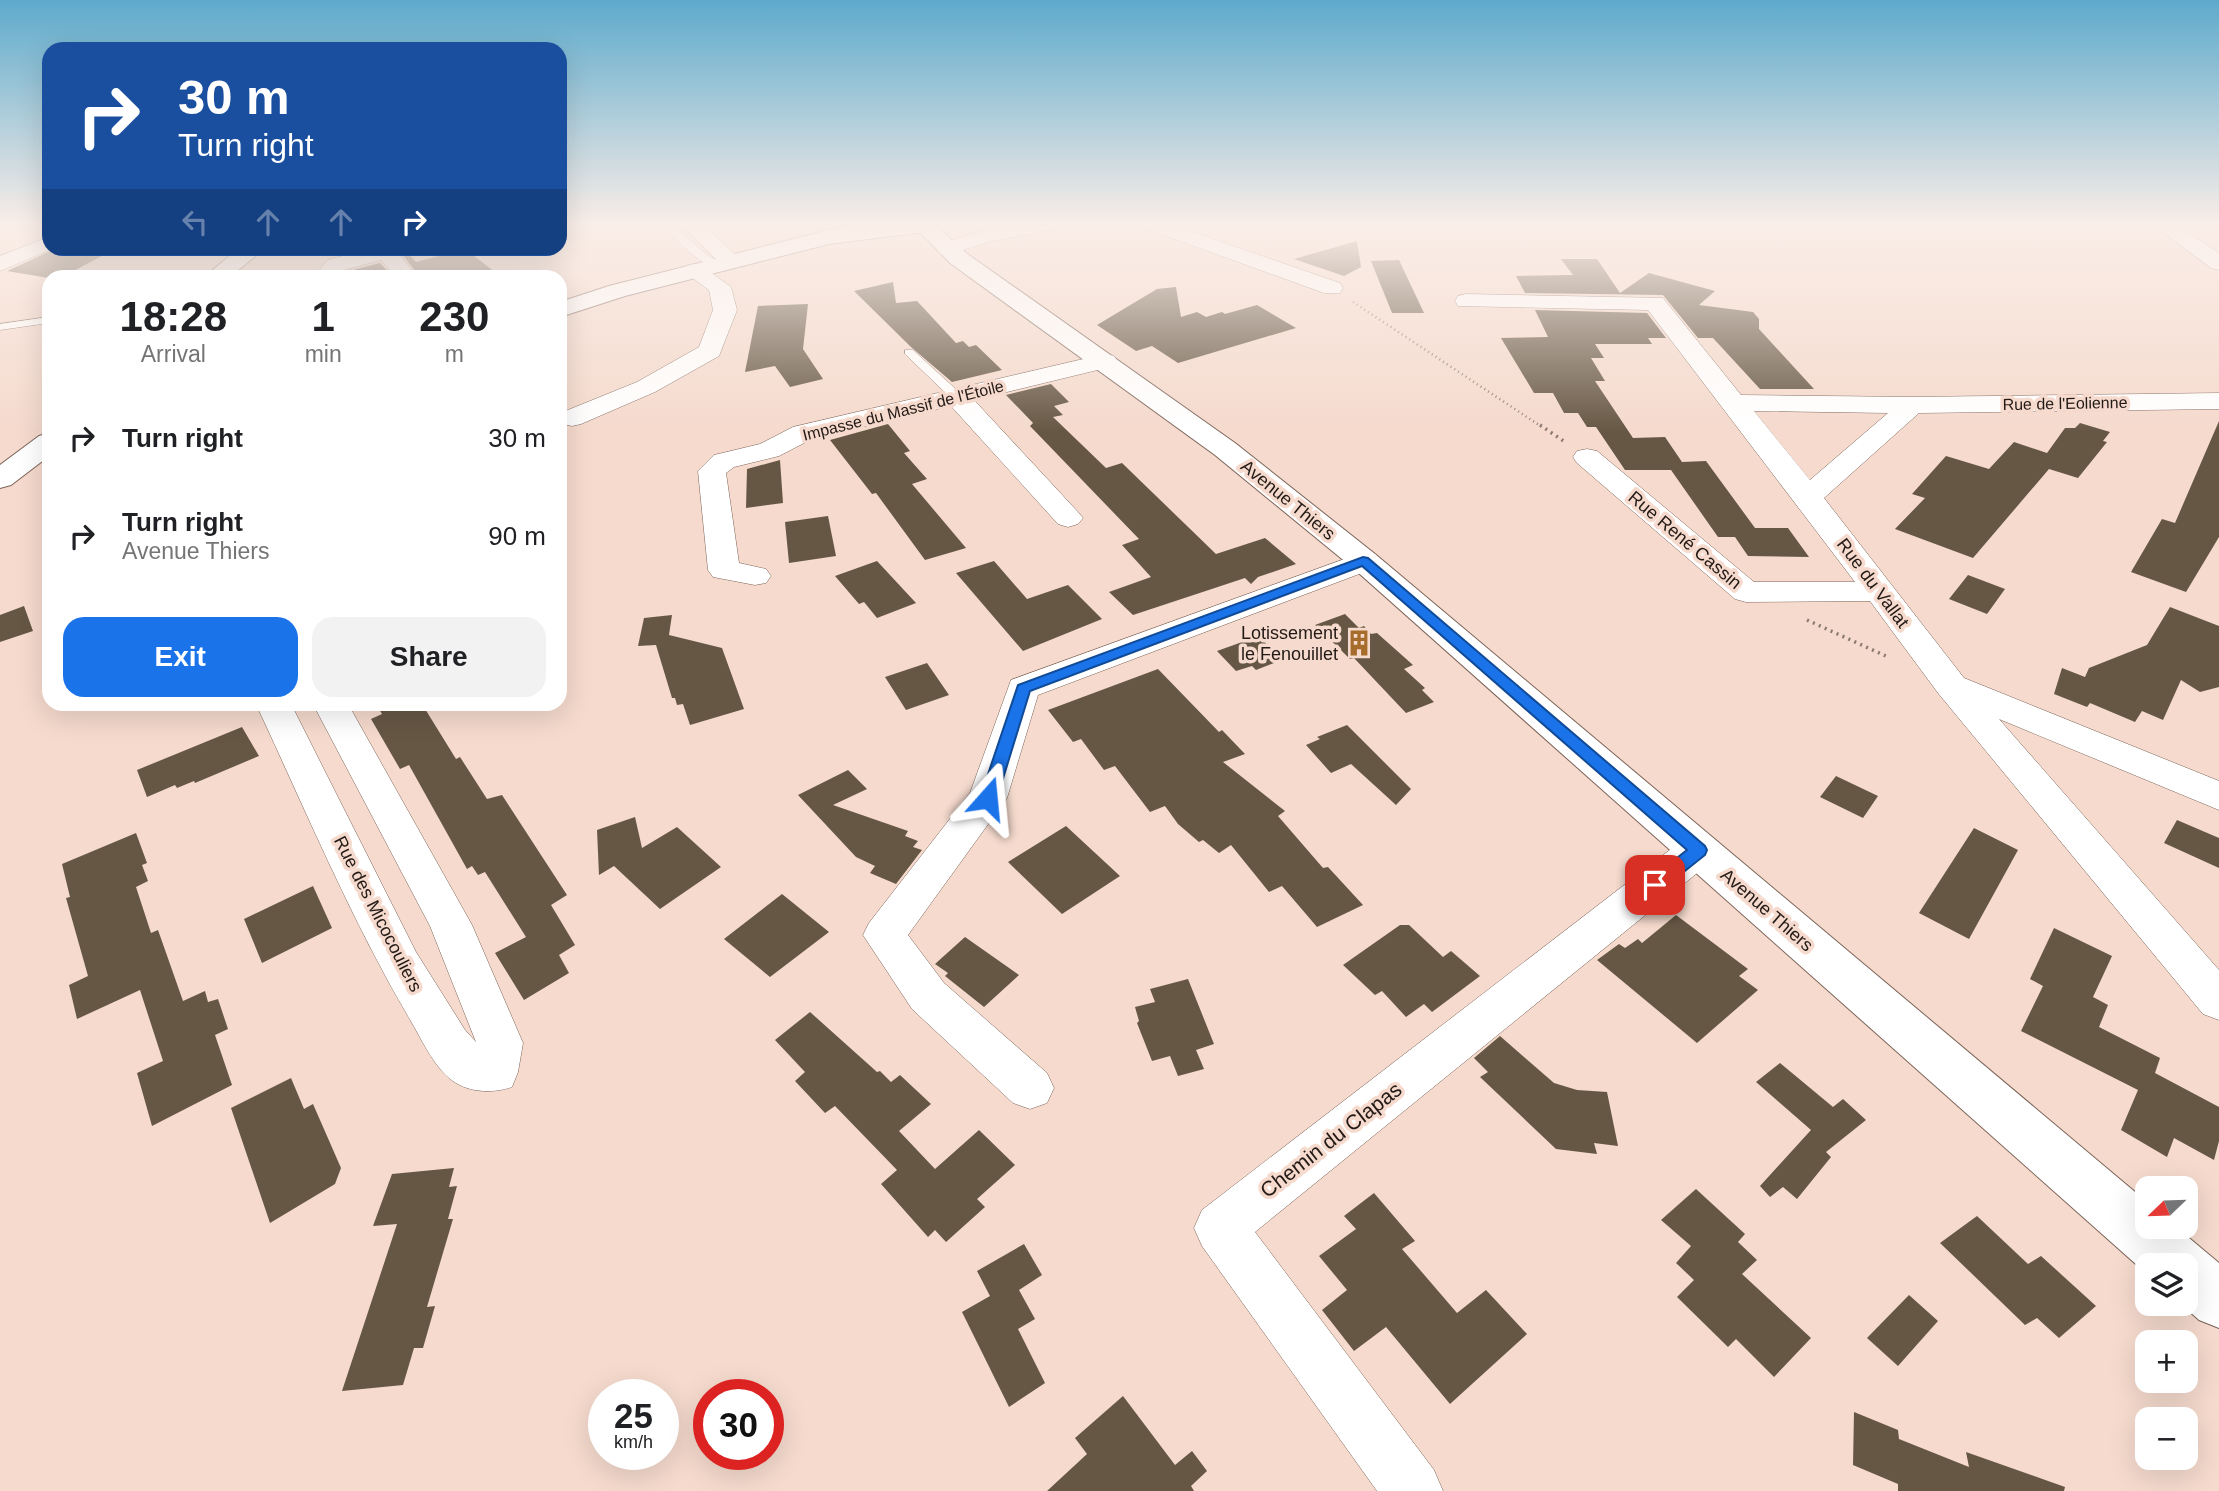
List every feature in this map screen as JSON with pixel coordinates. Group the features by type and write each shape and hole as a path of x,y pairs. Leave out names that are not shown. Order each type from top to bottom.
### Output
{"main road":[{"path":"567,301 604,294"},
{"path":"567,308 609,294"},
{"name":"Avenue Thiers","path":"1007,294 1225,449 1363,561 2165,1253"},
{"path":"0,479 42,451"},
{"path":"2198,1282 2219,1300"}],"street":[{"path":"572,418 646,387 710,351 725,310 721,294"},
{"name":"Rue du Vallat","path":"1466,301 1655,303 1808,497 1950,685 2219,1001"},
{"name":"Impasse du Massif de l'Étoile","path":"755,576 724,570 712,471 724,461 769,450 803,433 1105,361"},
{"path":"956,396 1068,518"},
{"name":"Rue de l'Eolienne","path":"1734,403 1912,405 2219,401"},
{"path":"1808,497 1912,405"},
{"name":"Rue René Cassin","path":"1587,457 1746,592 1879,591"},
{"path":"1030,1088 928,996 884,935 988,798 1023,688 1363,561"},
{"path":"1950,685 2219,796"},
{"name":"Rue des Micocouliers","path":"277,711 400,964 449,1044 471,1068 495,1072 500,1043 450,925 335,711"},
{"name":"Chemin du Clapas","path":"1413,1491 1220,1228 1698,850"}],"lane":[{"path":"0,327 42,321"},
{"path":"909,352 956,396"}],"path":[{"path":"1340,294 1587,457"},
{"path":"1746,592 1950,685"}],"building":[{"path":"857,294 895,294 896,303 917,301 956,343 963,341 969,347 976,345 1002,370 952,382 911,347"},
{"path":"1149,294 1177,294 1181,317 1197,312 1206,317 1222,312 1225,314 1257,305 1296,328 1178,363 1152,346 1136,351 1097,325"},
{"path":"1384,294 1415,294 1424,313 1392,313"},
{"path":"1565,294 1712,294 1699,305 1753,312 1759,319 1759,329 1814,389 1760,389 1713,338 1698,338 1663,295"},
{"path":"808,304 803,349 823,379 790,387 775,366 745,372 758,306"},
{"path":"1535,310 1647,313 1666,338 1648,338 1652,344 1595,344 1604,358 1591,358 1605,381 1595,381 1633,438 1665,437 1682,462 1706,461 1755,528 1788,528 1809,557 1748,556 1735,537 1718,537 1671,470 1625,470 1596,427 1587,427 1578,413 1564,413 1553,393 1534,393 1501,338 1548,337"},
{"path":"1051,384 1069,402 1054,406 1063,415 1053,417 1106,468 1122,463 1216,554 1265,538 1296,564 1258,577 1251,584 1245,578 1133,615 1109,592 1151,577 1122,545 1139,539 1030,426 1033,423 1006,395"},
{"path":"2219,421 2219,537 2186,592 2131,572 2162,519 2175,523"},
{"path":"2080,423 2110,432 2103,441 2107,442 2078,478 2049,469 1973,558 1895,529 1925,498 1912,494 1946,456 1989,469 2014,442 2047,453 2065,428 2075,428"},
{"path":"888,424 910,451 904,453 927,479 912,484 966,548 925,560 876,493 872,494 830,440"},
{"path":"780,460 783,503 746,508 747,469"},
{"path":"828,516 836,556 789,563 785,522"},
{"path":"877,561 916,603 877,618 864,602 859,604 835,576"},
{"path":"994,561 1027,599 1068,585 1102,619 1023,651 956,573"},
{"path":"1968,575 2005,589 1987,614 1949,599"},
{"path":"24,606 33,631 0,642 0,615"},
{"path":"2170,607 2219,626 2219,687 2200,692 2181,680 2163,720 2142,711 2135,722 2090,703 2087,707 2054,694 2062,668 2085,677 2089,668 2147,645"},
{"path":"1345,614 1359,628 1364,626 1371,634 1377,633 1413,665 1404,669 1425,688 1422,690 1434,702 1406,713 1354,658 1350,659 1315,625"},
{"path":"672,615 669,635 722,648 744,709 690,725 683,704 677,705 675,698 672,698 656,645 638,646 644,618"},
{"path":"1259,636 1282,660 1256,670 1252,666 1236,671 1217,651"},
{"path":"927,663 949,695 906,710 885,677"},
{"path":"1158,669 1219,732 1222,730 1245,754 1223,762 1285,811 1278,816 1323,868 1328,867 1363,905 1317,927 1282,886 1269,892 1231,845 1219,853 1203,840 1199,842 1178,824 1165,806 1150,812 1115,766 1104,770 1081,739 1073,742 1048,710"},
{"path":"380,711 426,711 456,759 460,757 487,799 502,795 567,895 551,905 575,945 559,955 569,973 524,1000 495,953 526,937 485,872 478,875 472,866 467,869 409,765 400,769 371,719 382,714"},
{"path":"1347,725 1411,789 1396,805 1351,764 1331,773 1306,745 1320,739 1317,737"},
{"path":"242,727 259,756 195,783 194,781 177,788 175,785 147,797 137,770"},
{"path":"848,770 867,789 833,805 908,831 905,836 918,841 913,847 922,850 896,884 870,873 875,866 856,857 798,795"},
{"path":"1836,776 1878,796 1863,818 1820,797"},
{"path":"635,817 642,848 677,827 721,867 660,909 614,866 599,875 597,830"},
{"path":"2177,820 2219,838 2219,868 2164,843"},
{"path":"1066,826 1120,876 1062,914 1008,862"},
{"path":"1974,828 2018,850 1969,939 1919,913"},
{"path":"136,833 147,863 142,865 148,881 136,887 151,933 158,930 183,1001 205,991 208,1002 218,999 228,1029 215,1035 232,1085 152,1126 137,1073 163,1061 140,990 77,1019 69,985 88,976 66,898 70,897 62,864"},
{"path":"313,886 332,928 262,963 244,919"},
{"path":"782,894 829,932 770,977 724,939"},
{"path":"1676,915 1748,969 1739,976 1758,990 1697,1043 1597,960 1619,944 1625,948 1638,939 1642,943"},
{"path":"1400,925 1409,925 1443,957 1451,951 1480,976 1432,1012 1424,1004 1406,1017 1382,991 1375,995 1343,965"},
{"path":"2054,928 2112,956 2093,997 2108,1005 2099,1027 2160,1058 2155,1073 2219,1107 2219,1141 2214,1160 2174,1138 2167,1157 2121,1130 2138,1090 2021,1031 2043,986 2030,979"},
{"path":"965,937 1019,975 984,1007 945,976 948,973 935,964"},
{"path":"1188,979 1214,1044 1196,1050 1204,1069 1178,1076 1170,1056 1152,1061 1137,1023 1139,1021 1135,1007 1155,1002 1150,989"},
{"path":"810,1012 877,1072 880,1071 891,1082 900,1075 931,1104 899,1131 935,1169 979,1130 1015,1165 977,1199 985,1207 946,1242 935,1230 928,1237 881,1184 897,1170 835,1106 825,1113 795,1081 805,1072 775,1040"},
{"path":"1500,1036 1554,1083 1577,1090 1607,1092 1618,1146 1594,1143 1597,1154 1556,1149 1480,1077 1488,1072 1474,1058"},
{"path":"1780,1063 1833,1107 1843,1099 1866,1120 1826,1152 1831,1157 1797,1199 1783,1187 1770,1197 1760,1186 1811,1130 1756,1082"},
{"path":"291,1078 304,1109 313,1104 341,1168 335,1184 270,1223 231,1108"},
{"path":"454,1168 449,1187 457,1186 448,1219 453,1219 427,1307 435,1306 423,1348 414,1348 403,1385 342,1391 397,1224 373,1226 392,1174"},
{"path":"1696,1189 1745,1234 1738,1242 1757,1260 1742,1274 1811,1338 1774,1377 1736,1339 1728,1347 1677,1297 1694,1280 1676,1263 1691,1246 1661,1220"},
{"path":"1374,1193 1415,1241 1402,1249 1457,1313 1486,1290 1527,1334 1450,1404 1386,1327 1354,1351 1322,1310 1347,1290 1319,1256 1356,1229 1344,1216"},
{"path":"1977,1216 2028,1264 2041,1256 2096,1306 2059,1338 2037,1318 2025,1325 1940,1243"},
{"path":"1024,1244 1042,1275 1019,1290 1035,1319 1018,1329 1045,1383 1009,1407 962,1312 990,1296 977,1271"},
{"path":"1909,1295 1938,1321 1898,1366 1867,1338"},
{"path":"1123,1396 1175,1465 1192,1451 1207,1471 1191,1486 1194,1491 1047,1491 1087,1454 1075,1438"},
{"path":"1854,1412 1898,1430 1899,1439 1969,1467 1966,1452 2065,1487 2064,1491 1898,1491 1898,1484 1853,1465"}],"place":[{"name":"Lotissement le Fenouillet","path":"1359,643"}],"route":[{"path":"988,798 1023,688 1363,561 1698,850 1655,885"}]}
